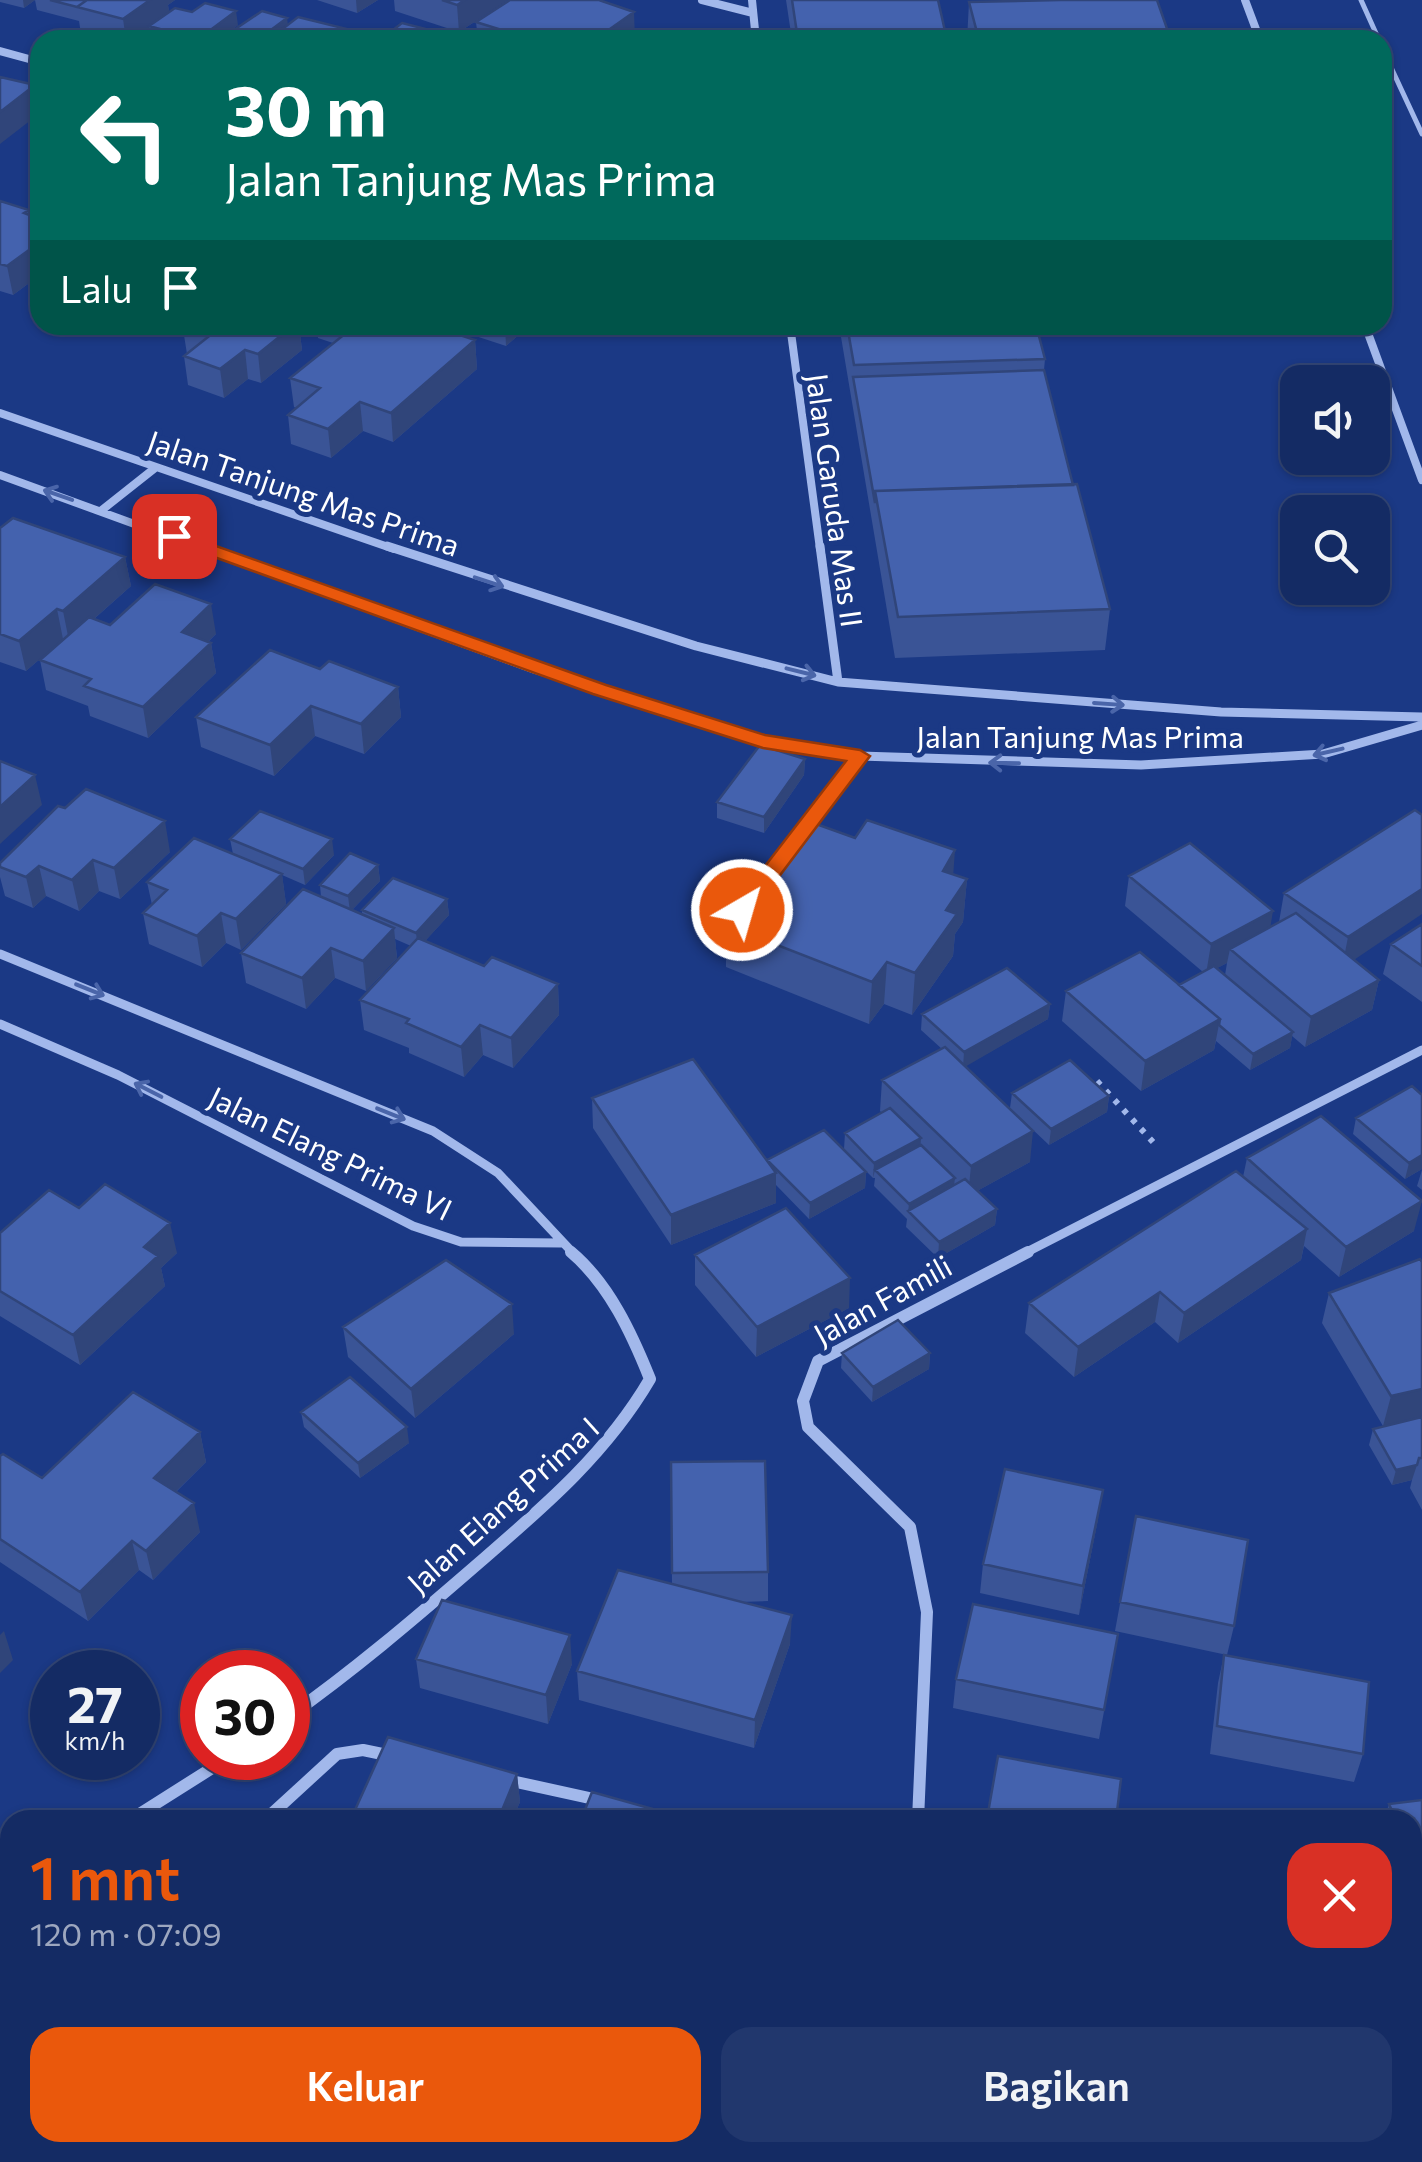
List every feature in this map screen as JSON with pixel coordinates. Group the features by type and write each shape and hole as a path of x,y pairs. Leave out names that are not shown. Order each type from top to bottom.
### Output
{"street":[{"path":"702,0 753,13"},
{"path":"752,0 755,30"},
{"path":"1245,0 1256,30"},
{"path":"0,51 30,59"},
{"name":"Jalan Garuda Mas II","path":"791,335 838,682"},
{"path":"1369,335 1422,480"},
{"name":"Jalan Tanjung Mas Prima","path":"0,413 519,592 696,646 838,682 1221,712 1422,717"},
{"path":"102,510 155,468"},
{"name":"Jalan Tanjung Mas Prima","path":"0,475 534,669 763,742 860,756 1081,764 1244,762 1323,754 1422,725"},
{"path":"799,836 860,756"},
{"name":"Jalan Elang Prima VI","path":"0,954 434,1131 498,1173 560,1242"},
{"name":"Jalan Elang Prima VI","path":"0,1024 118,1075 413,1226 461,1242 560,1242"},
{"name":"Jalan Famili","path":"918,1810 927,1612 910,1528 808,1427 801,1412 803,1390 818,1361 1422,1050"},
{"name":"Jalan Elang Prima I","path":"310,1702 567,1486 628,1420 650,1380 632,1331 584,1262 560,1242"},
{"path":"277,1810 337,1754 364,1750 402,1758"},
{"path":"500,1779 616,1804"},
{"path":"146,1810 193,1780"}],"lane":[{"path":"1361,0 1374,30"},
{"path":"1392,70 1422,134"}],"path":[{"path":"1097,1081 1181,1172"}],"building":[{"path":"50,0 87,0 77,7"},
{"path":"87,0 150,0 123,19 77,7"},
{"path":"510,0 599,0 634,12 608,30 502,30 476,22"},
{"path":"792,0 938,0 945,30 796,30"},
{"path":"1157,0 1168,30 976,30 969,2"},
{"path":"205,3 236,11 210,30 163,30 149,26 175,8 192,12"},
{"path":"262,11 287,18 271,30 234,30"},
{"path":"298,17 351,30 281,30"},
{"path":"402,23 430,30 393,30"},
{"path":"0,77 30,84 30,89 0,112"},
{"path":"0,201 29,210 24,213 30,215 30,249 7,266 0,264"},
{"path":"202,335 282,335 258,354 245,350 220,369 184,356 208,337"},
{"path":"344,335 460,335 475,340 391,413 360,402 328,429 288,415 320,388 290,378"},
{"path":"849,335 1039,335 1045,359 854,365"},
{"path":"1044,370 1073,485 875,491 875,503 853,377"},
{"path":"1077,484 1110,609 898,617 875,491"},
{"path":"13,518 125,557 63,611 57,609 19,641 0,634 0,528"},
{"path":"155,584 211,604 182,632 211,643 143,707 84,686 91,679 40,660 89,617 110,625"},
{"path":"270,650 320,669 329,661 398,687 361,724 311,706 270,745 196,717"},
{"path":"760,745 805,759 764,817 717,802"},
{"path":"0,761 35,775 0,807"},
{"path":"86,789 165,821 114,868 93,860 72,880 39,866 26,877 0,867 58,806 65,808"},
{"path":"1415,810 1422,815 1422,889 1348,937 1284,893"},
{"path":"260,811 332,839 303,869 230,839"},
{"path":"805,820 855,838 867,820 955,850 943,871 967,879 946,910 957,914 915,973 887,962 872,982 726,925"},
{"path":"194,838 282,874 236,919 221,913 197,936 143,913 167,890 147,882"},
{"path":"1190,843 1273,911 1211,944 1129,876"},
{"path":"350,853 378,865 348,896 320,885"},
{"path":"393,878 447,899 416,933 362,910"},
{"path":"303,889 394,928 363,961 331,948 302,978 241,953"},
{"path":"1296,913 1379,980 1311,1017 1230,949"},
{"path":"1422,924 1422,966 1391,944"},
{"path":"418,938 484,966 492,957 558,984 511,1038 480,1025 461,1047 406,1023 409,1019 360,1000"},
{"path":"1140,952 1220,1019 1145,1061 1066,991"},
{"path":"1214,966 1293,1032 1253,1054 1219,1025 1220,1019 1179,985"},
{"path":"1007,968 1050,1004 964,1052 922,1014"},
{"path":"945,1047 1033,1131 971,1166 882,1080"},
{"path":"693,1059 776,1173 671,1215 592,1098"},
{"path":"1070,1060 1109,1096 1051,1129 1012,1093"},
{"path":"1412,1086 1422,1095 1422,1155 1409,1163 1356,1118"},
{"path":"890,1108 921,1138 874,1163 845,1133"},
{"path":"1321,1116 1422,1201 1346,1247 1247,1158"},
{"path":"824,1130 866,1172 810,1203 767,1160"},
{"path":"921,1145 955,1178 909,1204 875,1170"},
{"path":"1236,1171 1307,1229 1184,1313 1160,1292 1078,1347 1029,1303"},
{"path":"965,1179 997,1209 939,1242 908,1211"},
{"path":"105,1184 170,1223 144,1247 158,1256 73,1335 0,1291 0,1233 49,1190 79,1208"},
{"path":"786,1208 850,1278 757,1327 695,1255"},
{"path":"1420,1259 1422,1389 1391,1396 1329,1293"},
{"path":"446,1260 512,1304 411,1389 343,1327"},
{"path":"898,1320 930,1353 873,1387 842,1353"},
{"path":"350,1377 407,1427 358,1463 301,1412"},
{"path":"133,1392 200,1432 154,1478 194,1503 146,1551 132,1541 80,1592 0,1539 0,1456 3,1454 42,1478"},
{"path":"1422,1417 1422,1458 1417,1465 1396,1470 1373,1429"},
{"path":"765,1461 768,1572 672,1573 671,1462"},
{"path":"1005,1469 1103,1490 1083,1586 983,1564"},
{"path":"1136,1516 1248,1540 1234,1626 1120,1602"},
{"path":"618,1570 792,1615 755,1720 577,1671"},
{"path":"442,1600 570,1635 546,1695 416,1659"},
{"path":"973,1604 1118,1634 1104,1710 956,1679"},
{"path":"1224,1655 1369,1682 1363,1754 1217,1726"},
{"path":"388,1737 517,1774 502,1810 355,1810"},
{"path":"998,1756 1121,1779 1117,1810 989,1810"},
{"path":"592,1792 656,1810 585,1810"},
{"path":"1422,1800 1422,1810 1392,1810 1389,1804"}],"route":[{"path":"174,536 534,669 763,742 860,756 742,910"}]}
